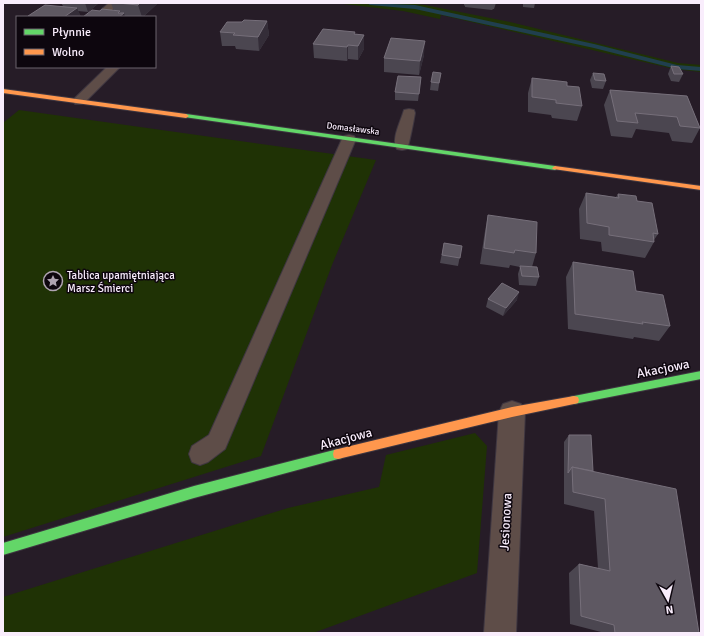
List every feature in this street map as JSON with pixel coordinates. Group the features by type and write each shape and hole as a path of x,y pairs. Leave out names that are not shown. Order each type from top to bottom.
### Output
{"street":[{"name":"Domasławska","path":"3,91 701,188"},
{"name":"Akacjowa","path":"3,549 194,492 409,436 512,412 701,375"},
{"name":"Jesionowa","path":"500,633 512,412"}],"lane":[{"path":"99,16 115,3"},
{"path":"79,101 113,68"},
{"path":"402,146 402,138 409,113"},
{"path":"200,454 217,442 350,139"}],"green space":[{"path":"335,3 404,3 425,5 510,22 678,63 701,65 701,72 674,69 441,15 440,19 403,11"},
{"path":"19,110 376,160 332,265 261,456 3,537 3,123"},
{"path":"475,433 487,446 477,573 313,633 3,633 3,597 288,508 379,487 386,455"}],"building":[{"path":"118,3 140,3 138,5"},
{"path":"45,5 77,8 65,16 28,16"},
{"path":"102,9 120,11 118,13 124,13 120,16 84,16 92,10 100,11"},
{"path":"244,20 267,21 258,37 233,35 235,33 220,32 227,22 242,22"},
{"path":"323,29 355,32 354,34 364,35 358,46 348,45 347,47 313,44"},
{"path":"391,38 425,41 420,61 384,58"},
{"path":"671,66 679,67 683,74 674,74"},
{"path":"433,72 441,73 439,83 431,82"},
{"path":"593,73 604,74 606,81 595,80"},
{"path":"398,76 421,77 419,94 395,92"},
{"path":"532,78 567,82 567,86 579,87 582,106 556,103 556,100 532,97"},
{"path":"610,90 687,96 700,128 680,126 677,117 635,113 638,123 617,121"},
{"path":"586,193 619,198 618,194 636,196 637,201 652,203 658,234 653,233 654,242 609,235 609,227 587,223"},
{"path":"488,215 537,222 536,253 515,250 514,253 484,248"},
{"path":"444,243 462,246 460,258 442,255"},
{"path":"573,262 633,271 636,291 663,295 670,326 642,322 643,324 575,314"},
{"path":"520,266 537,267 539,277 522,276"},
{"path":"502,283 519,292 506,308 488,299"},
{"path":"569,435 591,435 593,471 572,467 568,473"},
{"path":"572,467 676,489 699,633 615,633 614,625 581,616 579,564 610,571 605,499 573,492"}],"waterway":[{"path":"370,3 415,7 594,46 677,67 701,69"}],"traffic: fast":[{"path":"186,116 555,168"},
{"path":"574,400 701,375"},
{"path":"3,549 194,492 338,454"}],"traffic: slow":[{"path":"3,91 186,116"},
{"path":"555,168 701,188"},
{"path":"338,454 512,412 574,400"}],"place":[{"name":"Tablica upamiętniająca Marsz Śmierci","path":"53,281"}]}
